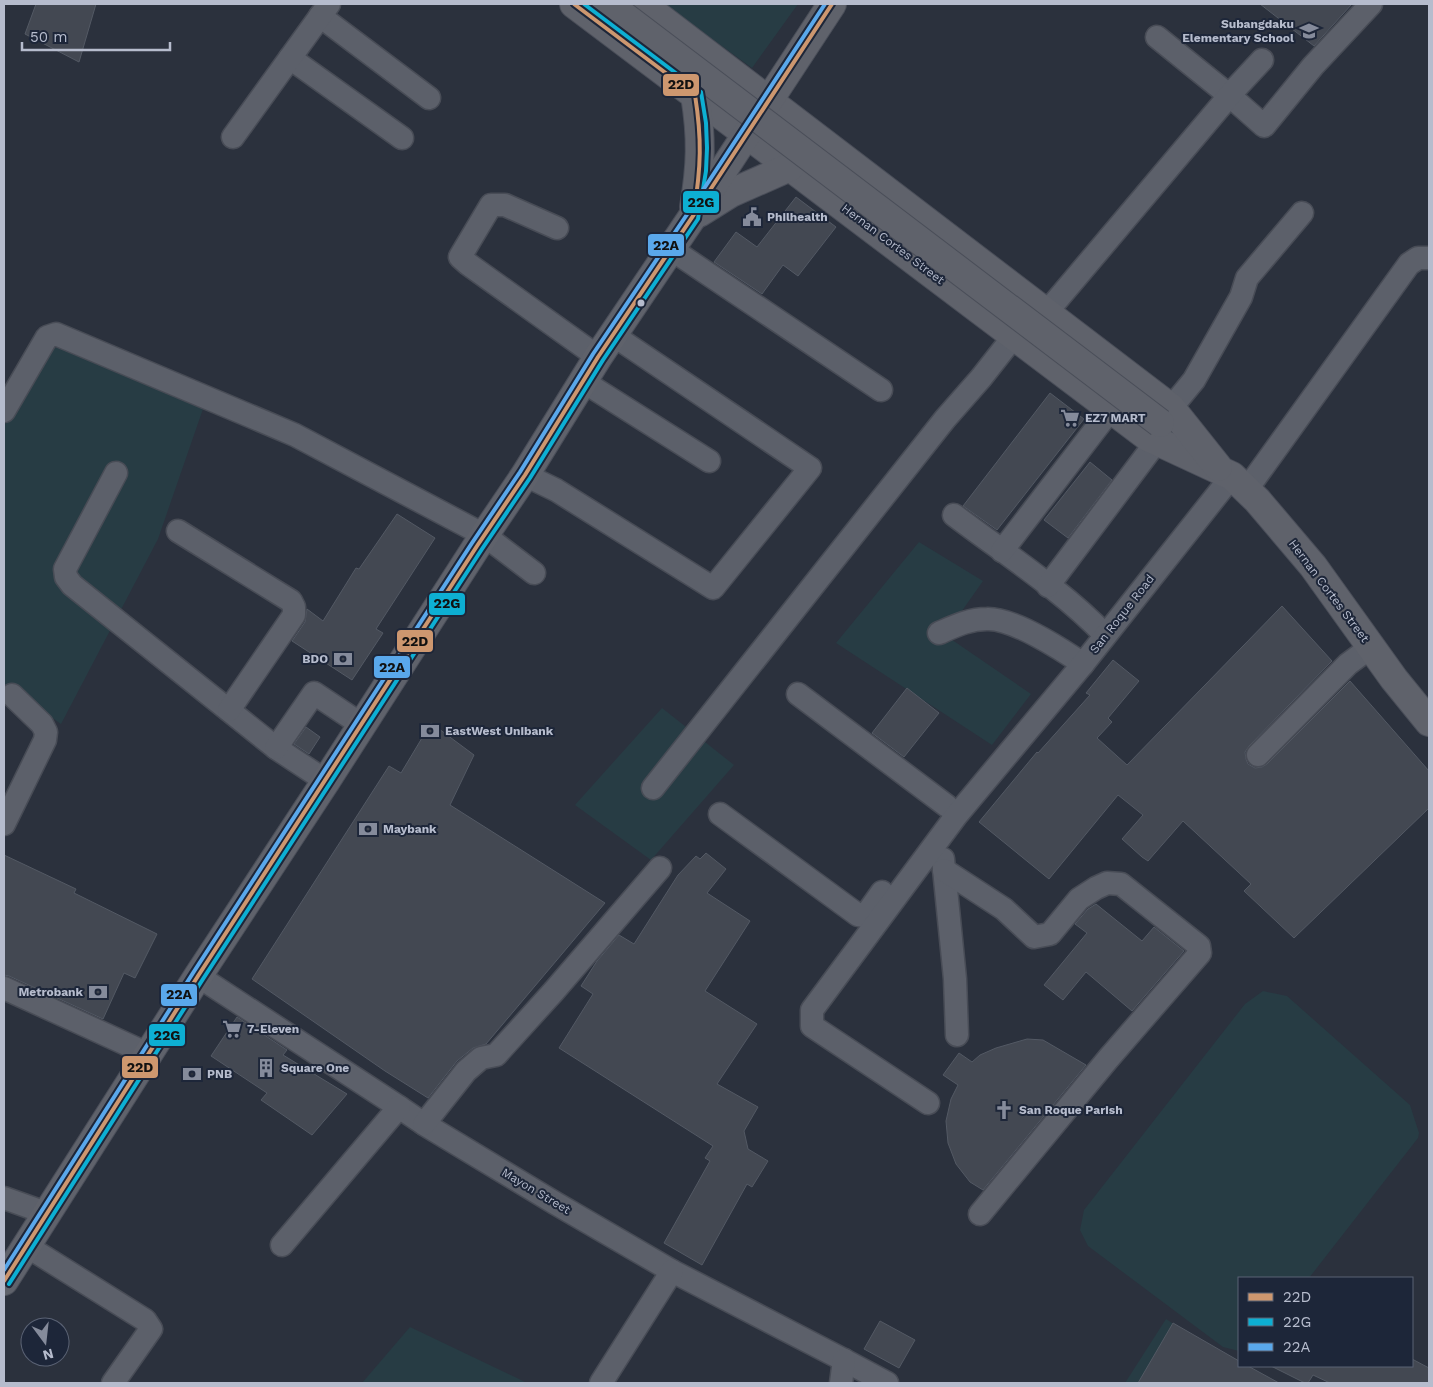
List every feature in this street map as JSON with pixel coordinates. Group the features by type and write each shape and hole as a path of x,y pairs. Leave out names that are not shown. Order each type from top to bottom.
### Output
{"main road":[{"name":"Hernan Cortes Street","path":"574,4 1148,437 1163,424"},
{"name":"Hernan Cortes Street","path":"608,4 1233,478 1275,521 1313,566 1394,679 1429,722"},
{"name":"Hernan Cortes Street","path":"642,4 1046,313 1163,424"},
{"path":"12,1260 46,1213 484,535 526,475 606,346 832,4"},
{"path":"693,216 700,170 701,148 700,124 695,95"},
{"path":"693,216 731,193 790,167"}],"street":[{"path":"1157,37 1264,126 1313,66 1371,4"},
{"path":"233,137 325,10 429,98"},
{"path":"290,58 402,138"},
{"path":"1046,313 1262,60"},
{"path":"526,475 556,490 713,588 810,468 468,264 460,257 491,205 506,205 557,228"},
{"path":"1048,586 1194,380 1241,297 1247,278 1302,213"},
{"path":"671,249 881,390"},
{"name":"San Roque Road","path":"928,1103 812,1026 812,1010 940,837 1011,751 1078,660 1105,635 1409,264 1418,258 1429,258"},
{"path":"4,410 47,337 56,334 295,435 484,535 534,573"},
{"path":"653,788 939,427 1014,336"},
{"path":"584,382 709,461"},
{"path":"1002,551 1111,409"},
{"path":"116,473 65,569 66,578 72,585 276,748 326,781"},
{"path":"954,515 1048,586 1092,621 1105,635"},
{"path":"178,530 291,601 294,607 294,614 229,710"},
{"path":"720,814 849,910 858,915 865,916 946,806 1078,660 1015,624 988,619 966,622 939,633"},
{"path":"1258,755 1348,664 1371,647"},
{"path":"276,748 314,693 362,725"},
{"path":"798,694 946,806"},
{"path":"4,824 45,740 46,732 42,724 12,695"},
{"path":"940,837 955,979 957,1035"},
{"path":"424,1124 466,1071 481,1058 496,1055 660,868"},
{"path":"944,870 1004,909 1034,937 1050,934 1080,899 1096,888 1107,883 1121,884 1199,946 1200,953 1108,1059 980,1214"},
{"name":"Mayon Street","path":"198,976 424,1124 555,1203 672,1271 887,1383"},
{"path":"4,988 148,1054"},
{"path":"282,1245 400,1107"},
{"path":"4,1198 46,1213"},
{"path":"12,1260 145,1320 149,1324 151,1329 113,1383"},
{"path":"601,1383 672,1271"},
{"path":"841,1383 844,1360"}],"shaded area":[{"path":"664,4 798,4 752,68"},
{"path":"64,344 204,406 158,539 61,724 4,684 4,426 46,352"},
{"path":"919,542 983,581 945,635 1031,694 992,745 836,643"},
{"path":"662,708 734,765 651,860 575,805"},
{"path":"1263,991 1287,996 1410,1105 1419,1133 1418,1138 1310,1277 1238,1277 1238,1351 1223,1347 1088,1246 1080,1230 1084,1210 1245,1004"},
{"path":"1166,1319 1258,1379 1256,1383 1125,1383"},
{"path":"410,1327 517,1378 527,1383 362,1383"}],"building":[{"path":"36,4 96,4 79,62 25,34"},
{"name":"Subangdaku Elementary School","path":"1260,4 1352,4 1314,46"},
{"path":"796,197 836,227 798,276 783,265 762,294 714,262 736,232 757,247"},
{"path":"1050,393 1084,419 997,530 963,506"},
{"path":"1090,462 1112,480 1068,538 1044,520"},
{"path":"397,514 435,538 376,629 383,633 352,680 292,641 305,622 307,609 323,621 356,568 359,569"},
{"path":"1282,606 1332,661 1249,746 1245,752 1248,764 1255,768 1267,764 1350,681 1429,771 1429,808 1294,938 1244,891 1251,884 1183,821 1148,861 1142,857 1122,839 1143,815 1118,795 1049,879 979,822 1037,752 1090,695 1086,693 1113,660 1139,681 1108,718 1112,722 1097,738 1127,765"},
{"path":"907,688 939,713 904,757 872,733"},
{"path":"431,723 474,755 450,805 605,903 486,1044 473,1048 457,1061 428,1098 385,1071 252,979 389,766 401,773"},
{"path":"306,727 320,737 309,754 294,744"},
{"path":"706,853 726,869 707,893 750,921 705,991 757,1024 717,1084 758,1107 744,1131 748,1149 768,1161 752,1187 747,1184 702,1265 664,1243 710,1161 705,1158 713,1146 559,1048 593,994 581,986 597,961 619,935 634,944 678,875 696,856 700,859"},
{"path":"4,855 76,889 74,893 157,934 135,978 124,973 103,1019 4,975"},
{"path":"1096,904 1142,941 1154,927 1184,951 1132,1011 1086,972 1063,1000 1044,985 1087,933 1075,924 1088,909"},
{"name":"Square One","path":"237,1017 287,1050 283,1055 347,1094 312,1135 261,1100 267,1093 211,1056"},
{"name":"San Roque Parish","path":"1027,1039 1043,1040 1086,1065 983,1190 970,1182 956,1164 948,1143 946,1121 951,1099 958,1085 943,1075 959,1053 972,1062 980,1055 996,1048"},
{"path":"880,1321 915,1340 899,1368 864,1349"},
{"path":"1173,1323 1238,1360 1238,1367 1250,1367 1279,1383 1138,1383"},
{"path":"1413,1360 1429,1368 1429,1383 1330,1383 1313,1375 1308,1383 1273,1367 1413,1367"}],"transit line":[{"name":"22D","path":"574,4 695,95 700,153 694,211"},
{"name":"22G","path":"9,1284 203,979 530,478 603,360 698,219 706,171 707,148 706,123 701,92 584,4"},
{"name":"22A","path":"4,1270 193,973 520,472 593,354 825,4"},
{"name":"22D","path":"4,1281 198,976 525,475 598,357 832,4"}],"place":[{"name":"Subangdaku Elementary School","path":"1309,31"},
{"name":"Philhealth","path":"752,217"},
{"name":"EZ7 MART","path":"1070,418"},
{"name":"BDO","path":"343,659"},
{"name":"EastWest Unibank","path":"430,731"},
{"name":"Maybank","path":"368,829"},
{"name":"Metrobank","path":"98,992"},
{"name":"7-Eleven","path":"232,1029"},
{"name":"Square One","path":"266,1068"},
{"name":"PNB","path":"192,1074"},
{"name":"San Roque Parish","path":"1004,1110"}]}
